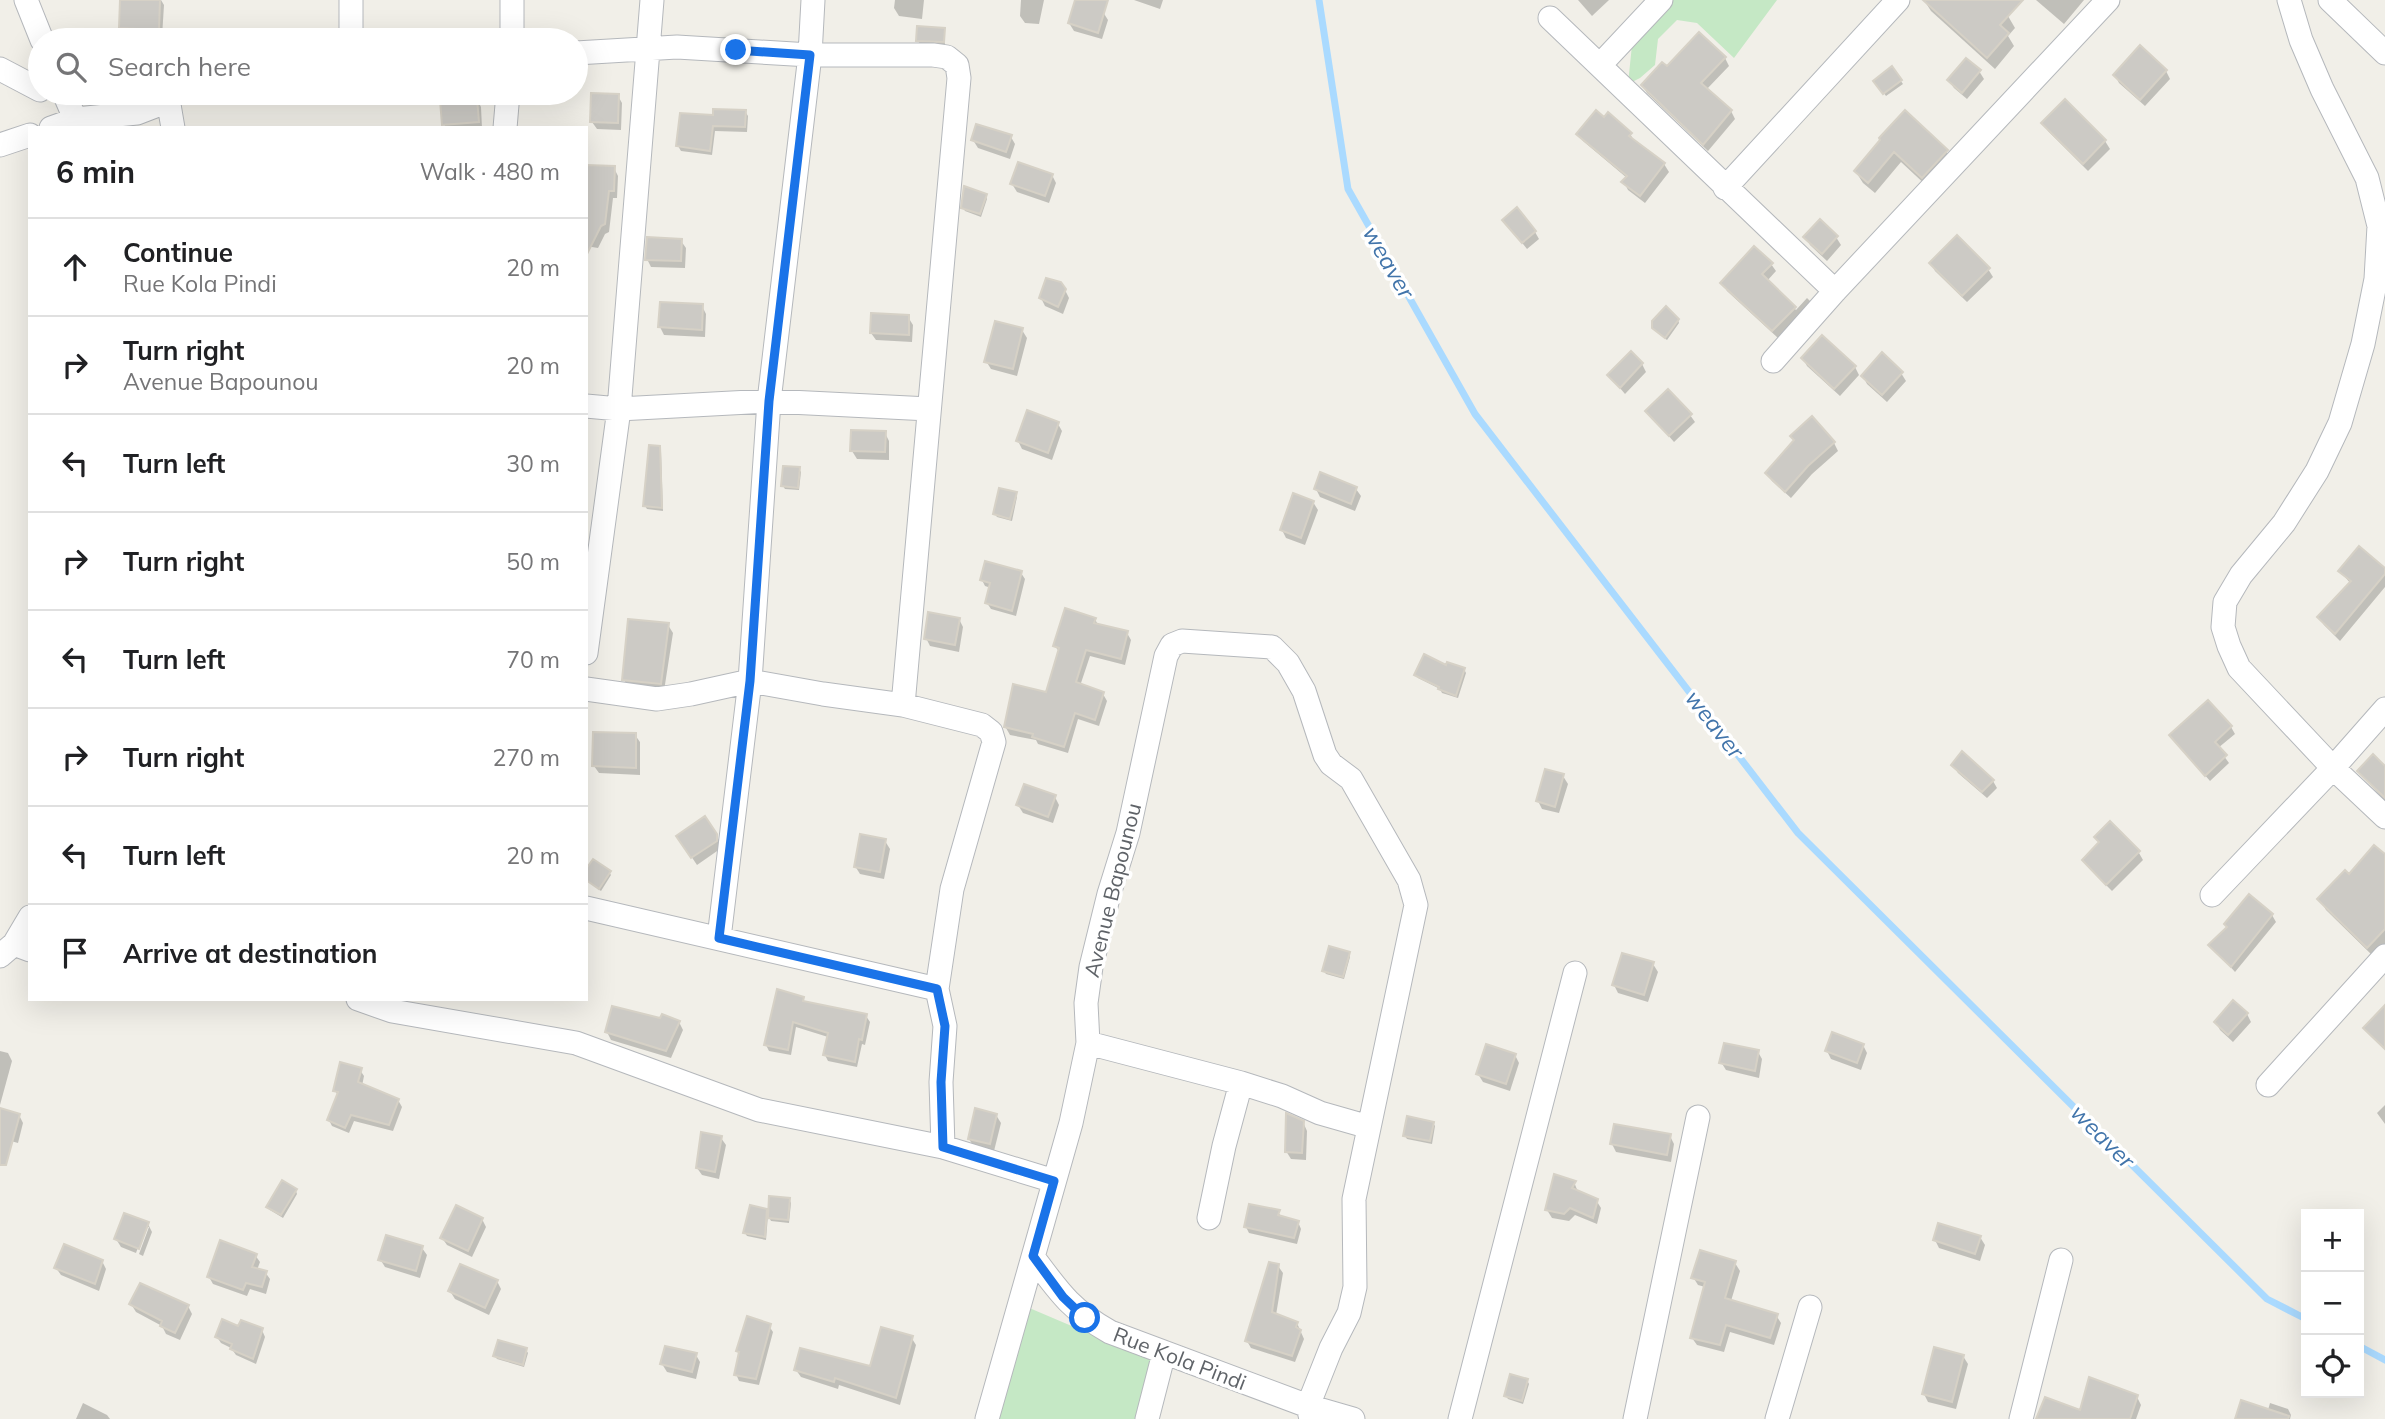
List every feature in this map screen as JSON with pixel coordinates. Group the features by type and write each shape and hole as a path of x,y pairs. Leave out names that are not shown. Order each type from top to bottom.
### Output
{"street":[{"path":"26,0 37,28"},
{"path":"351,0 351,28"},
{"path":"512,0 512,28"},
{"path":"588,638 619,409 652,0"},
{"path":"719,938 750,681 769,401 810,55 813,0"},
{"path":"1600,65 1661,0"},
{"path":"1725,188 1898,0"},
{"path":"1773,360 2108,0"},
{"path":"2290,0 2301,40 2322,89 2367,178 2379,226 2376,279 2363,344 2340,423 2304,492 2284,523 2241,575 2225,602 2223,627 2239,668 2333,768 2385,817"},
{"path":"2330,0 2385,53"},
{"path":"1550,18 1835,291"},
{"path":"588,52 677,47 810,55 933,55 947,57 957,65 960,78 903,705"},
{"path":"0,69 28,84"},
{"path":"53,126 72,111 137,113 158,105"},
{"path":"168,105 173,126"},
{"path":"505,126 507,105"},
{"path":"0,145 28,136"},
{"path":"588,406 619,409 769,401 929,409"},
{"name":"Avenue Bapounou","path":"987,1419 1071,1124 1088,1043 1086,1003 1093,958 1128,833 1166,656 1171,645 1182,641 1272,647 1288,663 1304,691 1325,755 1331,764 1351,779 1409,880 1416,905 1369,1127"},
{"path":"588,689 657,699 750,681 903,705 982,725 991,732 994,742 952,888 937,989 945,1026 941,1082 943,1147"},
{"path":"2212,895 2333,768 2385,709"},
{"path":"588,908 937,989"},
{"path":"14,950 28,921"},
{"path":"2268,1085 2385,956"},
{"path":"1460,1419 1575,973"},
{"path":"367,1001 392,1011 576,1043 759,1110 943,1147 1054,1181"},
{"path":"1088,1043 1241,1083 1282,1096 1320,1113 1369,1127 1354,1199 1355,1287 1349,1313 1331,1348 1309,1412"},
{"path":"1209,1218 1241,1083"},
{"path":"1636,1419 1699,1117"},
{"name":"Rue Kola Pindi","path":"1033,1256 1063,1297 1085,1318 1110,1332 1309,1412 1353,1419"},
{"path":"2021,1419 2061,1260"},
{"path":"1777,1419 1810,1307"},
{"path":"1147,1419 1164,1353"}],"green space":[{"path":"1671,0 1777,0 1734,58 1697,23 1677,20 1658,39 1655,65 1628,84 1632,45"},
{"path":"1027,1307 1154,1361 1138,1419 999,1419"}],"building":[{"path":"120,0 160,0 159,28 119,28"},
{"path":"1075,0 1108,0 1098,33 1068,23"},
{"path":"1923,0 2023,0 2000,25 2009,33 1987,58"},
{"path":"917,26 945,28 944,42 916,41"},
{"path":"1699,32 1726,57 1701,83 1732,110 1703,145 1641,85 1662,62 1667,66"},
{"path":"2140,45 2167,70 2140,100 2113,75"},
{"path":"1966,58 1981,70 1962,93 1947,80"},
{"path":"1892,66 1902,80 1883,94 1873,81"},
{"path":"591,93 619,94 618,123 590,122"},
{"path":"2065,99 2106,140 2083,164 2041,123"},
{"path":"440,105 478,105 479,122 442,125"},
{"path":"713,109 746,110 745,127 713,126 710,151 676,146 680,113 713,115"},
{"path":"1596,110 1604,117 1608,112 1632,133 1629,136 1665,163 1640,196 1621,182 1627,176 1576,134"},
{"path":"1905,110 1948,150 1922,178 1894,152 1868,183 1854,171"},
{"path":"976,124 1012,135 1006,152 971,140"},
{"path":"1018,162 1053,174 1045,196 1010,184"},
{"path":"588,165 615,166 614,191 609,191 605,224 601,226 588,252"},
{"path":"964,186 987,194 980,214 961,208"},
{"path":"1517,207 1536,231 1522,243 1502,220"},
{"path":"1820,219 1838,236 1822,254 1803,237"},
{"path":"1957,235 1990,268 1962,296 1929,263"},
{"path":"647,237 682,239 681,261 645,260"},
{"path":"1754,246 1773,263 1762,274 1796,307 1772,331 1720,283"},
{"path":"1046,278 1061,282 1066,289 1058,307 1039,298"},
{"path":"660,302 703,304 702,330 658,327"},
{"path":"1666,306 1679,319 1665,338 1652,328 1652,321"},
{"path":"871,313 909,315 909,335 870,333"},
{"path":"995,321 1023,328 1013,369 984,362"},
{"path":"1822,335 1856,366 1834,389 1801,358"},
{"path":"1631,351 1643,363 1620,388 1607,375"},
{"path":"1882,352 1903,372 1882,395 1861,376"},
{"path":"1668,389 1692,414 1669,436 1645,411"},
{"path":"1027,410 1059,422 1048,453 1016,441"},
{"path":"1812,416 1835,442 1808,466 1785,492 1765,473 1794,440 1790,436"},
{"path":"851,430 886,431 885,452 850,451"},
{"path":"649,445 660,446 662,508 643,506"},
{"path":"783,466 800,467 798,488 781,486"},
{"path":"1320,472 1357,487 1351,504 1314,489"},
{"path":"999,488 1017,492 1010,519 993,514"},
{"path":"1293,493 1314,501 1301,538 1280,530"},
{"path":"2359,546 2385,568 2385,574 2335,634 2317,617 2351,581 2338,571"},
{"path":"985,561 1022,571 1012,611 985,603 990,583 980,580"},
{"path":"1065,608 1096,618 1094,623 1128,631 1121,659 1086,650 1076,682 1104,692 1095,720 1075,713 1064,747 1032,737 1033,734 1004,727 1013,684 1046,692 1059,648 1053,646"},
{"path":"928,612 960,618 955,645 924,639"},
{"path":"628,619 669,623 661,684 622,680"},
{"path":"1424,654 1446,665 1447,662 1465,668 1456,696 1414,675"},
{"path":"2208,700 2232,726 2215,742 2227,755 2205,776 2169,735"},
{"path":"593,732 636,733 636,768 592,766"},
{"path":"1962,751 1994,780 1982,792 1951,765"},
{"path":"2373,754 2385,766 2385,798 2357,771"},
{"path":"1545,769 1564,774 1555,807 1536,801"},
{"path":"1024,784 1056,795 1048,817 1016,805"},
{"path":"705,816 717,834 717,841 691,858 676,836"},
{"path":"2110,821 2140,851 2106,885 2082,860 2099,842 2094,837"},
{"path":"860,834 886,839 880,872 854,867"},
{"path":"2374,845 2385,854 2385,929 2367,948 2317,899 2345,870 2349,874"},
{"path":"593,859 611,871 599,889 588,881 588,866"},
{"path":"2249,894 2273,914 2231,967 2208,945 2227,927 2224,924"},
{"path":"1329,946 1350,952 1343,977 1322,971"},
{"path":"1622,953 1654,962 1644,995 1612,985"},
{"path":"777,989 804,997 803,1001 867,1014 855,1062 823,1055 828,1033 793,1022 788,1050 764,1045"},
{"path":"2233,1000 2248,1013 2228,1035 2214,1022"},
{"path":"2385,1005 2385,1049 2363,1028"},
{"path":"612,1006 660,1018 662,1014 680,1021 666,1051 605,1032"},
{"path":"1832,1032 1864,1044 1857,1063 1825,1051"},
{"path":"1724,1043 1759,1050 1755,1071 1719,1063"},
{"path":"1486,1044 1516,1054 1506,1084 1476,1074"},
{"path":"340,1062 362,1068 358,1082 399,1099 389,1125 351,1115 345,1128 327,1120 338,1092 333,1091"},
{"path":"0,1108 20,1114 6,1165 0,1165"},
{"path":"975,1108 997,1114 990,1144 968,1139"},
{"path":"1286,1113 1304,1121 1302,1153 1285,1152"},
{"path":"1407,1116 1434,1122 1430,1141 1403,1136"},
{"path":"1614,1124 1671,1134 1667,1155 1610,1144"},
{"path":"701,1132 722,1136 715,1172 696,1168"},
{"path":"1554,1174 1576,1181 1572,1188 1598,1199 1593,1218 1570,1208 1564,1214 1545,1210"},
{"path":"282,1180 297,1189 281,1215 266,1207"},
{"path":"769,1196 790,1198 788,1220 768,1218"},
{"path":"1249,1204 1280,1210 1278,1215 1299,1221 1294,1238 1244,1227"},
{"path":"456,1205 483,1218 468,1251 440,1238"},
{"path":"750,1205 767,1209 765,1237 743,1233"},
{"path":"124,1213 149,1222 139,1249 114,1239"},
{"path":"1938,1223 1981,1236 1975,1254 1933,1240"},
{"path":"386,1235 423,1246 416,1271 378,1260"},
{"path":"220,1240 257,1254 252,1267 267,1271 262,1287 246,1283 243,1290 207,1277"},
{"path":"64,1244 103,1260 95,1284 54,1268"},
{"path":"1700,1250 1736,1261 1725,1298 1778,1314 1770,1338 1726,1325 1720,1345 1690,1338 1705,1282 1691,1278"},
{"path":"1269,1262 1279,1264 1272,1312 1298,1322 1296,1327 1301,1330 1292,1356 1245,1341"},
{"path":"460,1264 498,1280 485,1308 448,1291"},
{"path":"140,1283 189,1305 175,1333 160,1326 162,1321 129,1304"},
{"path":"747,1316 771,1324 756,1379 734,1375 739,1352 736,1351"},
{"path":"222,1319 238,1326 241,1320 263,1328 253,1359 230,1349 232,1344 215,1337"},
{"path":"881,1327 913,1336 896,1398 835,1378 834,1382 794,1370 800,1348 870,1366"},
{"path":"498,1340 527,1348 523,1365 493,1356"},
{"path":"665,1346 697,1353 692,1372 660,1364"},
{"path":"1934,1347 1964,1355 1952,1402 1922,1394"},
{"path":"1510,1374 1528,1379 1522,1401 1504,1396"},
{"path":"2089,1377 2138,1395 2130,1419 2036,1419 2045,1397 2080,1410"},
{"path":"2241,1400 2289,1416 2288,1419 2235,1419"}],"waterway":[{"name":"weaver","path":"1319,0 1348,189 1475,414 1798,833 2267,1299 2301,1316"},
{"name":"weaver","path":"2364,1349 2385,1360"}],"route":[{"path":"736,50 810,55 769,401 750,681 719,938 937,989 945,1026 941,1082 943,1147 1054,1181 1033,1256 1063,1297 1085,1318"}]}
